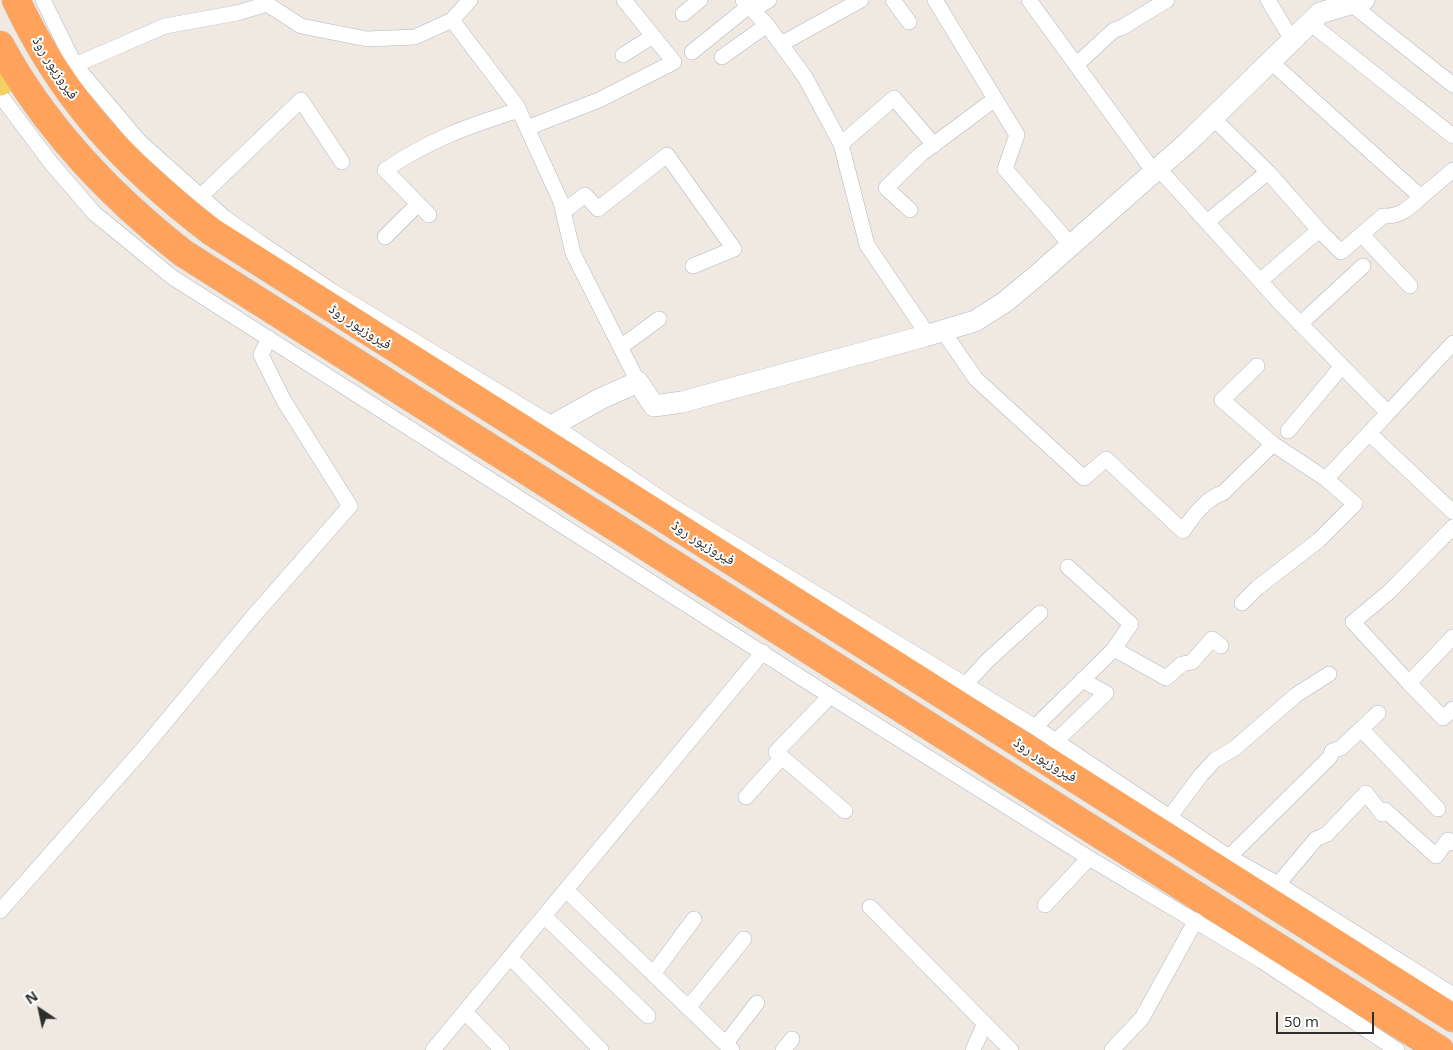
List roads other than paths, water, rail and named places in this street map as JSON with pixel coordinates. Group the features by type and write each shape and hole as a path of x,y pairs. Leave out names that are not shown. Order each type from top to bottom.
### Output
{"highway":[{"name":"فیروزپور روڈ","path":"16,0 37,42 66,87 99,130 146,178 212,232 387,334 902,658 1219,861 1453,1018"},
{"path":"0,45 5,84 44,115 86,166 145,224 183,253 1191,892 1267,952 1440,1050"},
{"path":"1191,892 1219,861"}],"street":[{"path":"44,0 75,65 139,141 225,218 387,334 553,425 902,658 965,685 1035,727 1169,818 1219,861 1278,884 1453,995"},
{"path":"75,65 165,26 237,13 267,4 301,26 367,39 415,36 452,20 470,0"},
{"path":"527,128 599,100 674,62 624,0"},
{"path":"682,14 700,0"},
{"path":"692,52 748,5 768,0"},
{"path":"781,44 861,0"},
{"path":"893,0 909,22"},
{"path":"935,0 1017,135 1005,169 1071,245"},
{"path":"1029,0 1156,170 1207,222 1300,324 1388,413"},
{"path":"1076,65 1114,30 1145,6 1167,0"},
{"path":"1268,0 1292,40"},
{"path":"452,20 519,110 563,212 574,253 622,346 638,382 654,406 682,402 935,333 975,320 1005,302 1156,170 1213,118 1320,13 1344,3 1453,85"},
{"path":"748,5 767,25 805,77 841,144 868,245 935,333 976,379 1084,478 1106,459 1183,531 1190,518 1217,495 1223,493 1273,444"},
{"path":"1310,23 1453,136"},
{"path":"722,57 767,25"},
{"path":"623,55 653,36"},
{"path":"1270,61 1422,198"},
{"path":"5,84 51,163 94,213 172,277 830,696 1089,858 1196,920 1267,952 1397,1050"},
{"path":"841,144 894,98 934,145"},
{"path":"910,210 886,188 934,145 995,99"},
{"path":"202,196 301,100 342,162"},
{"path":"429,214 385,170 416,149 464,127 519,110"},
{"path":"1213,118 1268,172 1319,230 1342,252 1383,216 1392,217 1399,215 1422,198 1453,170"},
{"path":"563,212 585,196 598,209 667,154 734,249 693,266"},
{"path":"1207,222 1268,172"},
{"path":"385,237 418,204"},
{"path":"1260,281 1319,230"},
{"path":"1362,235 1410,286"},
{"path":"1300,324 1363,266"},
{"path":"622,346 660,319"},
{"path":"0,911 143,749 250,620 350,506 284,401 261,355 269,338"},
{"path":"1326,479 1453,343"},
{"path":"1242,603 1257,588 1319,540 1355,504 1326,479 1273,444 1222,400 1257,366"},
{"path":"1288,431 1342,366"},
{"path":"553,425 600,399 638,382"},
{"path":"1369,433 1453,512"},
{"path":"1453,527 1389,592 1353,622 1443,718 1453,709"},
{"path":"1035,727 1114,649 1131,624 1068,567"},
{"path":"965,685 988,660 1040,614"},
{"path":"1409,683 1453,637"},
{"path":"1114,649 1166,678 1182,664 1192,662 1212,639 1221,646"},
{"path":"433,1050 763,652"},
{"path":"1169,818 1215,760 1235,748 1296,695 1329,674"},
{"path":"1055,742 1106,693 1082,680"},
{"path":"830,696 776,752 845,811"},
{"path":"1219,861 1330,757 1332,751 1341,748 1378,713"},
{"path":"1362,729 1438,809"},
{"path":"746,797 782,757"},
{"path":"1278,884 1316,839 1326,834 1366,793 1382,814 1385,810 1436,856 1448,840 1453,843"},
{"path":"1045,905 1089,858"},
{"path":"566,890 729,1047 757,1003"},
{"path":"870,907 1011,1050"},
{"path":"544,916 648,1016"},
{"path":"653,974 694,919"},
{"path":"1112,1050 1142,1018 1196,920"},
{"path":"688,1008 744,939"},
{"path":"510,957 601,1050"},
{"path":"464,1012 502,1050"},
{"path":"973,1050 985,1023"}]}
